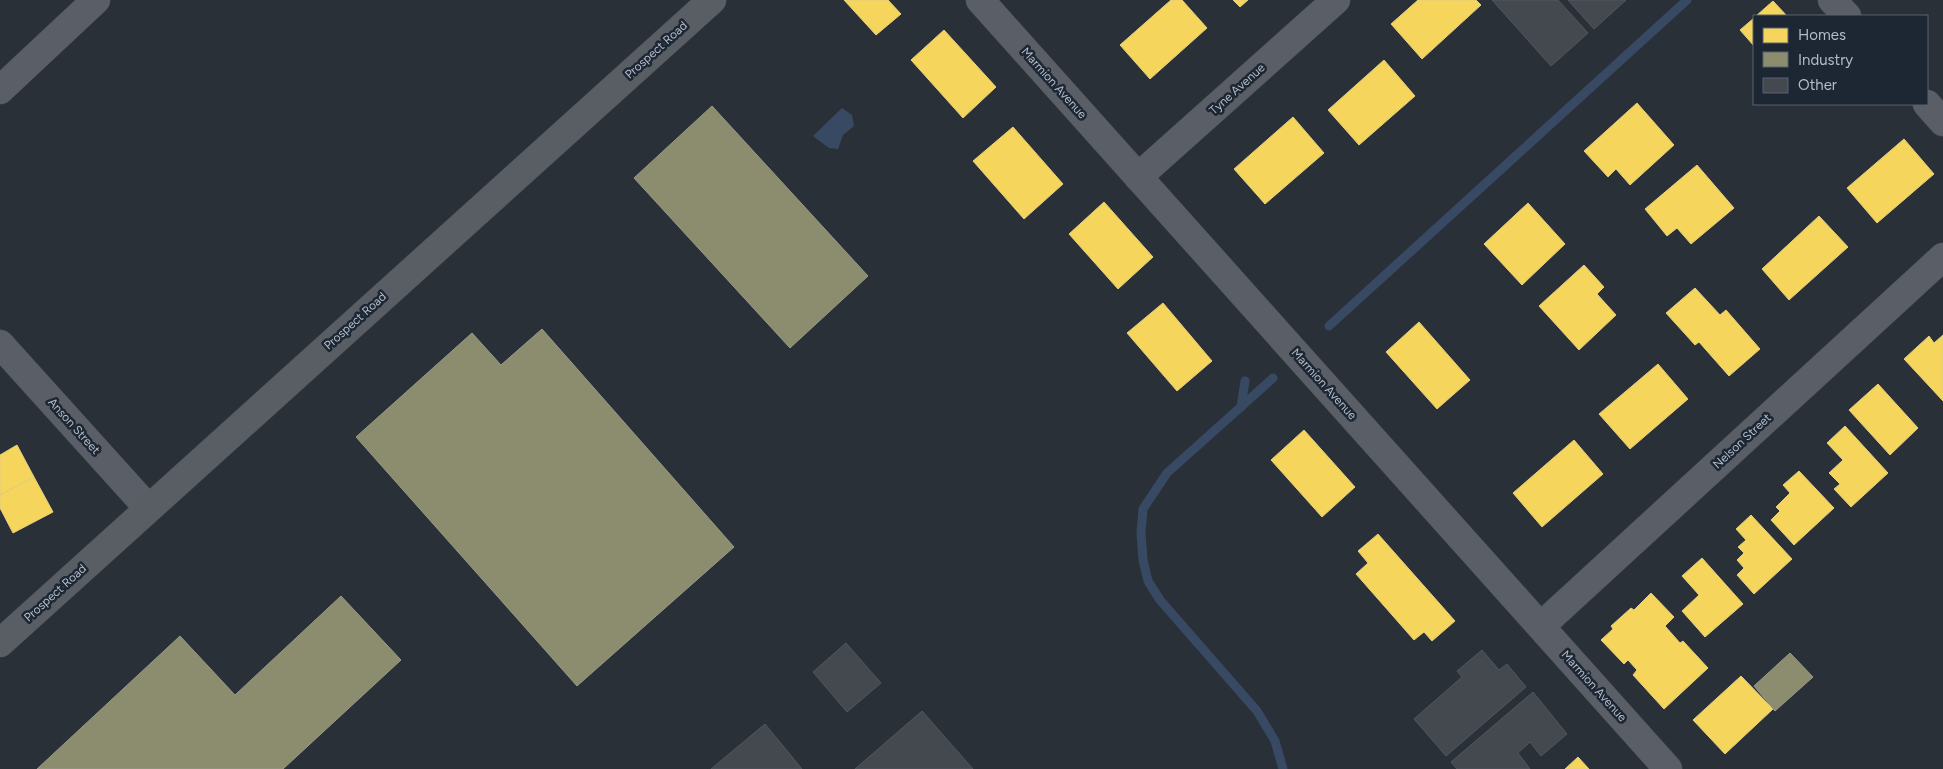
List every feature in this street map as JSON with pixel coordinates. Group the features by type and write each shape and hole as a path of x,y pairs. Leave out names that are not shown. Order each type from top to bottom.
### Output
{"main road":[{"name":"Prospect Road","path":"0,643 712,0"}],"street":[{"path":"0,90 96,0"},
{"name":"Marmion Avenue","path":"980,0 1668,769"},
{"name":"Tyne Avenue","path":"1138,177 1336,0"},
{"path":"1832,0 1846,15"},
{"path":"1928,105 1943,122"},
{"name":"Nelson Street","path":"1541,626 1943,257"},
{"name":"Anson Street","path":"0,344 148,508"}],"water":[{"path":"842,108 852,115 854,126 843,135 838,149 829,148 813,136"}],"building: Homes":[{"path":"844,0 888,0 901,14 876,35"},
{"path":"1171,0 1182,0 1207,28 1150,79 1120,45"},
{"path":"1233,0 1248,0 1240,7"},
{"path":"1418,0 1476,0 1481,5 1422,59 1391,24"},
{"path":"1773,1 1786,15 1757,15"},
{"path":"1753,19 1753,45 1740,30"},
{"path":"944,30 996,87 963,118 911,60"},
{"path":"1384,60 1415,96 1359,145 1328,110"},
{"path":"1637,103 1674,145 1630,185 1616,169 1608,177 1584,151"},
{"path":"1293,117 1324,153 1265,204 1234,169"},
{"path":"1013,127 1063,184 1024,219 973,161"},
{"path":"1904,139 1934,174 1877,223 1847,188"},
{"path":"1697,165 1734,208 1691,244 1677,228 1667,236 1645,209"},
{"path":"1104,202 1153,257 1118,289 1069,234"},
{"path":"1528,203 1565,244 1522,285 1484,244"},
{"path":"1819,216 1848,247 1789,300 1762,269"},
{"path":"1584,265 1604,287 1597,294 1616,315 1579,350 1539,306"},
{"path":"1695,288 1720,315 1726,310 1760,349 1729,376 1699,342 1695,345 1666,313"},
{"path":"1163,303 1212,361 1177,391 1127,333"},
{"path":"1419,322 1470,380 1437,409 1386,352"},
{"path":"1943,335 1943,401 1904,359 1929,336 1934,343"},
{"path":"1658,364 1688,399 1630,449 1599,414"},
{"path":"1878,384 1918,428 1890,455 1849,410"},
{"path":"1845,426 1888,473 1851,507 1834,489 1840,484 1829,473 1843,460 1827,443"},
{"path":"1304,430 1355,487 1322,517 1271,460"},
{"path":"1574,440 1603,474 1542,527 1513,493"},
{"path":"17,445 34,477 0,495 0,455"},
{"path":"1799,471 1834,508 1794,545 1771,520 1780,511 1776,507 1790,493 1783,485"},
{"path":"34,477 53,512 13,533 0,508 0,495"},
{"path":"1751,515 1792,559 1754,594 1737,575 1744,568 1737,560 1744,553 1738,547 1746,540 1736,529"},
{"path":"1378,534 1455,621 1432,641 1424,632 1414,640 1356,574 1368,563 1358,551"},
{"path":"1702,558 1743,604 1705,637 1682,611 1699,595 1682,576"},
{"path":"1651,593 1674,617 1665,626 1680,643 1683,641 1708,668 1664,709 1633,675 1637,670 1628,660 1624,664 1601,640 1613,629 1611,626 1631,608 1634,610"},
{"path":"1741,676 1773,709 1725,754 1693,720"},
{"path":"1578,757 1589,769 1565,769"}],"building: Industry":[{"path":"712,106 868,276 790,348 634,178"},
{"path":"542,329 734,547 577,686 356,437 472,333 501,365"},
{"path":"341,596 401,660 283,769 37,769 180,636 235,695"},
{"path":"1790,653 1813,677 1775,711 1754,686"}],"building: Other":[{"path":"1492,0 1558,0 1588,33 1551,66"},
{"path":"1568,0 1626,0 1594,29"},
{"path":"846,643 881,683 847,712 813,672"},
{"path":"1482,650 1499,670 1507,664 1526,687 1446,756 1414,719 1462,677 1457,671"},
{"path":"1533,692 1567,734 1541,756 1530,742 1518,753 1530,769 1457,769 1451,762"},
{"path":"922,711 973,769 855,769"},
{"path":"765,724 802,769 711,769"}],"waterway":[{"path":"1329,326 1687,0"},
{"path":"1273,378 1167,473 1143,509 1141,533 1143,560 1148,581 1160,600 1257,711 1275,741 1283,769"},
{"path":"1241,407 1245,381"}]}
